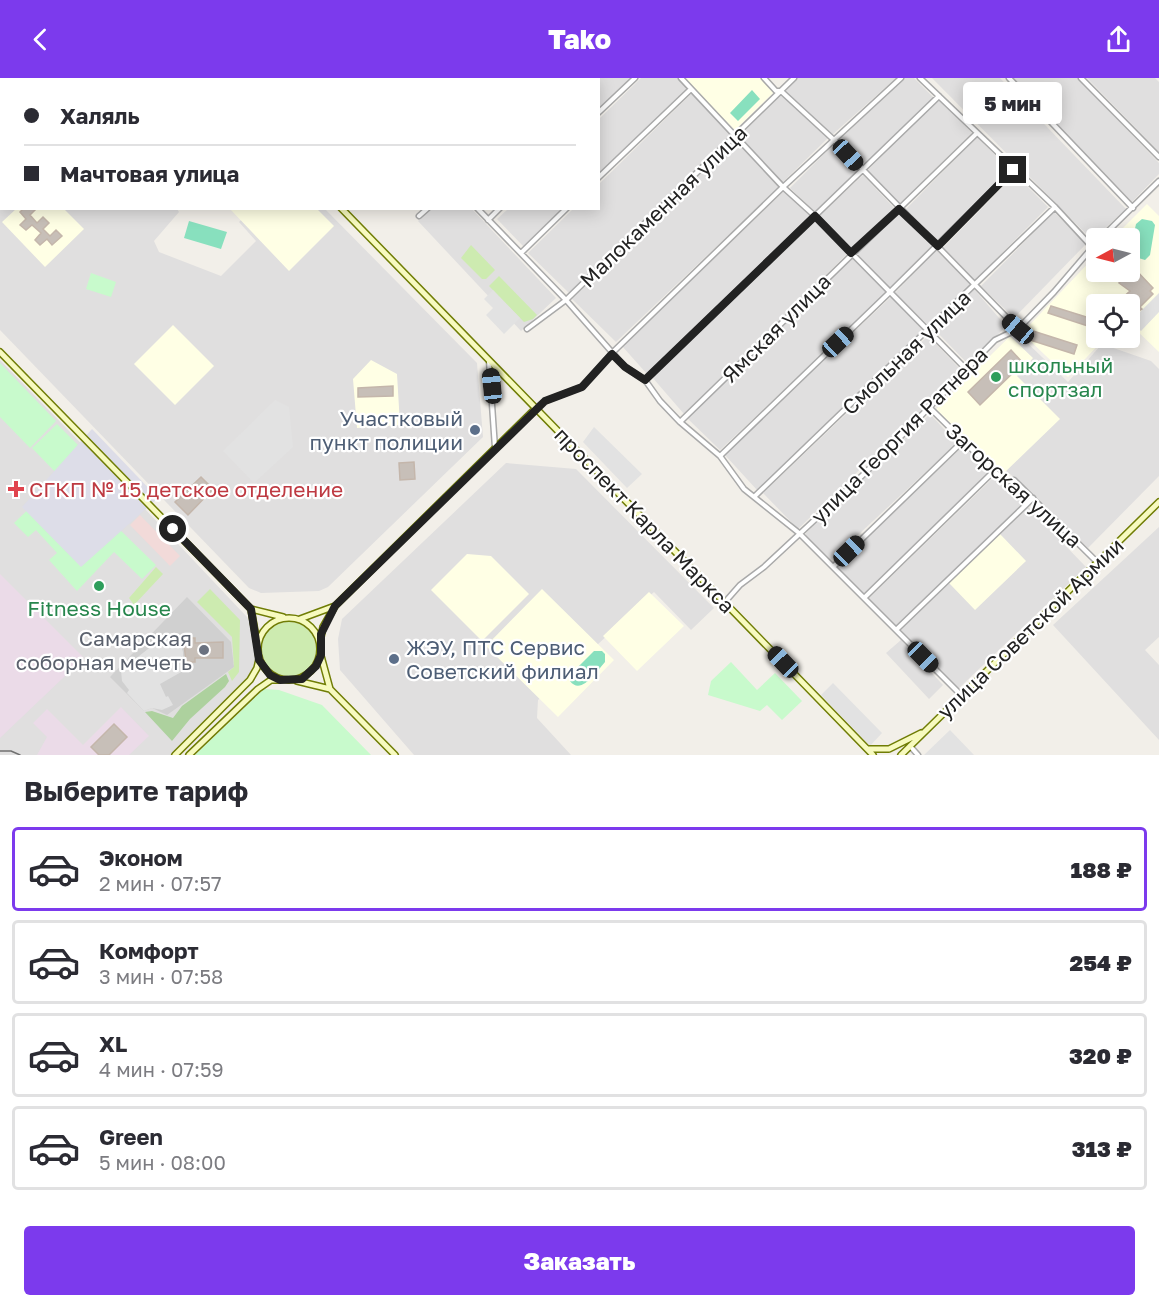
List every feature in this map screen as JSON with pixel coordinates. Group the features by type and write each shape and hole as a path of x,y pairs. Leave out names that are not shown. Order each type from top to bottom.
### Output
{"street":[{"path":"600,111 635,78"},
{"path":"681,78 783,187 815,216 967,370"},
{"path":"764,78 776,91 782,91 833,139 1018,329"},
{"name":"Малокаменная улица","path":"527,329 566,300 794,78"},
{"path":"395,755 330,689 320,642 323,627 335,606 536,408 545,401 582,387 612,354 783,187 901,78"},
{"path":"920,78 1013,170 1055,207 1086,241"},
{"path":"1009,78 1133,208"},
{"path":"1082,78 1159,158"},
{"path":"600,176 691,89"},
{"path":"645,380 939,96"},
{"name":"Ямская улица","path":"680,422 851,253 976,134"},
{"path":"720,456 890,293 1013,170"},
{"path":"1112,228 1159,181"},
{"name":"Смольная улица","path":"755,496 1055,207"},
{"name":"проспект Карла Маркса","path":"343,210 873,755"},
{"path":"419,216 426,210"},
{"path":"479,210 566,300 612,354 625,367 645,380 660,401 680,422 720,456 744,489 799,533 962,696"},
{"path":"488,220 498,210"},
{"path":"521,253 565,210"},
{"name":"улица Георгия Ратнера","path":"725,602 740,585 865,473 995,340 1018,329 1086,254"},
{"path":"0,351 251,609 298,619 312,616 335,606"},
{"path":"489,361 495,448"},
{"name":"Загорская улица","path":"930,408 1005,482 1014,480 1097,562"},
{"path":"833,567 963,441"},
{"path":"864,598 994,471"},
{"path":"896,630 1033,498"},
{"name":"улица Советской Армии","path":"901,755 1159,502"},
{"path":"175,755 250,680 258,668 258,643 251,609"},
{"path":"258,643 268,626 288,618"},
{"path":"298,619 308,624 320,642"},
{"path":"296,681 309,674 321,655"},
{"path":"259,660 270,675 280,680"},
{"path":"189,755 254,692 271,680 296,681 330,689"},
{"path":"867,749 889,749 925,731"},
{"path":"910,746 918,755"}],"shaded area":[{"path":"600,78 631,78 600,108"},
{"path":"641,78 677,78 688,89 600,174 600,118"},
{"path":"684,78 760,78 774,92 735,130"},
{"path":"798,78 896,78 832,135 785,91"},
{"path":"905,78 914,78 934,98 863,167 838,141"},
{"path":"932,78 1000,78 1126,209 1105,228 1086,228 1086,234"},
{"path":"1011,78 1077,78 1159,163 1159,174 1132,202"},
{"path":"1087,78 1155,78 1159,82 1159,152"},
{"path":"692,93 732,135 569,293 528,253 572,210 600,210 600,183"},
{"path":"781,94 828,138 782,183 738,136"},
{"path":"938,99 972,133 898,205 867,171"},
{"path":"977,137 1009,169 937,243 904,211"},
{"path":"735,140 779,187 616,342 572,299"},
{"path":"835,143 861,170 816,213 790,188"},
{"path":"1015,174 1048,207 975,280 943,248"},
{"path":"863,175 895,209 852,250 819,216"},
{"path":"784,191 811,216 647,374 622,346"},
{"path":"1147,204 1159,216 1159,352 1140,334 1140,294 1086,294 1086,348 1096,348 1068,377 1022,333 1086,266 1086,282 1140,282 1140,228 1123,228"},
{"path":"0,210 178,210 179,212 154,241 159,252 221,276 256,241 239,222 251,210 326,210 477,363 483,437 328,587 319,591 261,593 249,588 0,330"},
{"path":"15,210 65,210 84,229 45,267 2,222"},
{"path":"231,210 318,210 334,226 289,271"},
{"path":"430,210 473,210 556,298 521,331 418,221"},
{"path":"507,210 563,210 524,247 497,219"},
{"path":"1054,212 1086,244 1014,318 981,286"},
{"path":"899,213 934,247 891,289 856,253"},
{"path":"815,219 848,253 684,414 652,377"},
{"path":"936,250 971,285 929,326 895,293"},
{"path":"852,257 887,293 720,450 687,418"},
{"path":"974,289 1006,326 969,365 934,329"},
{"path":"493,290 520,318 504,334 486,315 493,308 484,299"},
{"path":"1159,293 1159,312 1141,331 1140,312"},
{"path":"891,297 924,330 757,490 724,454"},
{"path":"173,325 214,366 175,405 134,364"},
{"path":"1015,331 1068,382 1098,348 1114,348 1151,361 1159,369 1159,476 1088,548 1010,474 1003,474 936,409"},
{"path":"928,336 962,371 798,529 763,493"},
{"path":"1010,336 1033,358 1017,376 1060,419 1003,474 936,409"},
{"path":"0,360 247,617 251,626 256,663 253,675 173,755 0,755"},
{"path":"371,360 397,374 400,425 357,428 353,379"},
{"path":"275,400 289,407 293,447 254,483 223,451"},
{"path":"930,414 957,443 831,560 806,538 806,533"},
{"path":"594,427 642,474 627,488 583,442"},
{"path":"92,429 158,498 81,567 22,507"},
{"path":"963,446 990,472 864,595 836,567"},
{"path":"506,463 576,469 714,608 691,630 654,592 538,700 537,718 571,755 414,755 340,670 338,639 342,619"},
{"path":"994,477 1023,503 896,628 868,599"},
{"path":"1028,507 1086,567 958,689 901,630"},
{"path":"140,515 180,556 170,566 130,525"},
{"path":"1159,527 1159,637 1145,650 1159,665 1159,740 1053,625"},
{"path":"1000,534 1026,561 975,610 949,583"},
{"path":"467,554 491,556 529,594 482,641 431,590"},
{"path":"0,574 84,658 0,738"},
{"path":"542,589 614,660 558,717 486,646"},
{"path":"649,592 684,626 637,671 603,636"},
{"name":"Самарская соборная мечеть","path":"187,597 231,642 234,667 167,715 152,708 144,711 110,677"},
{"path":"177,633 183,652 183,671 160,684 173,705 162,710 152,708 144,711 127,693 129,690 122,681 121,670 148,649"},
{"path":"901,640 943,685 929,699 886,653"},
{"path":"833,683 882,733 870,746 821,695"},
{"path":"121,707 149,736 129,755 37,755 47,737 33,723 47,709 83,745"},
{"path":"950,730 974,755 924,755"}],"green space":[{"path":"752,90 760,99 738,121 730,113"},
{"path":"1142,219 1152,221 1155,225 1150,255 1145,260 1140,258 1140,228 1135,228"},
{"path":"189,221 227,232 221,249 184,238"},
{"path":"471,245 495,270 486,279 482,279 461,258"},
{"path":"91,273 116,282 111,297 86,289"},
{"path":"499,276 537,315 533,319 524,322 489,286"},
{"path":"0,363 56,421 30,448 0,417"},
{"path":"57,424 136,503 115,525 156,565 142,579 114,552 77,591 49,560 57,553 36,530 28,537 14,523 61,478 32,448"},
{"path":"156,567 163,574 134,605 129,598"},
{"path":"210,589 240,620 239,672 232,681 228,672 234,667 232,637 197,602"},
{"path":"289,622 299,624 308,630 314,639 316,649 314,659 308,668 299,674 289,676 279,674 270,668 264,659 262,649 264,639 270,630 279,624"},
{"path":"594,651 602,651 605,654 605,662 584,684 574,685 570,681 572,673"},
{"path":"731,662 757,690 775,673 802,701 782,720 767,705 760,711 708,695 711,681"},
{"path":"226,674 229,681 225,687 190,719 172,741 145,712 152,711 173,718 182,706"},
{"path":"264,689 279,690 322,705 371,755 195,755"}],"building":[{"path":"35,210 30,215 37,223 43,217 49,223 43,229 50,236 56,230 62,236 52,245 47,239 40,245 35,240 41,233 32,225 26,230 20,225 26,219 20,212"},
{"path":"1140,274 1153,288 1150,291 1153,294 1140,307 1140,294 1127,294 1130,291 1119,283 1140,282"},
{"path":"1051,306 1086,317 1086,325 1048,313"},
{"path":"1030,330 1077,345 1074,354 1027,339"},
{"name":"школьный спортзал","path":"1011,350 1023,363 980,405 968,392"},
{"path":"393,386 393,396 358,397 358,388"},
{"path":"414,462 415,479 400,480 399,463"},
{"path":"201,477 213,489 188,515 175,502"},
{"name":"Самарская соборная мечеть","path":"186,638 195,638 195,643 223,642 223,658 195,658 195,662 186,662 184,643 186,643"},
{"path":"114,724 127,737 109,755 99,755 91,747"}],"tram line":[{"path":"0,751 11,751 20,755"}],"place":[{"name":"школьный спортзал","path":"996,377"},
{"name":"Участковый пункт полиции","path":"475,430"},
{"name":"СГКП № 15 детское отделение","path":"16,489"},
{"name":"Fitness House","path":"99,586"},
{"name":"Самарская соборная мечеть","path":"204,650"},
{"name":"ЖЭУ, ПТС Сервис Советский филиал","path":"394,659"}],"route":[{"path":"173,529 251,609 259,660 263,668 280,680 302,679 316,666 321,655 321,634 335,606 545,401 582,387 612,354 625,367 645,380 815,216 851,253 899,209 938,246 1013,170"}]}
